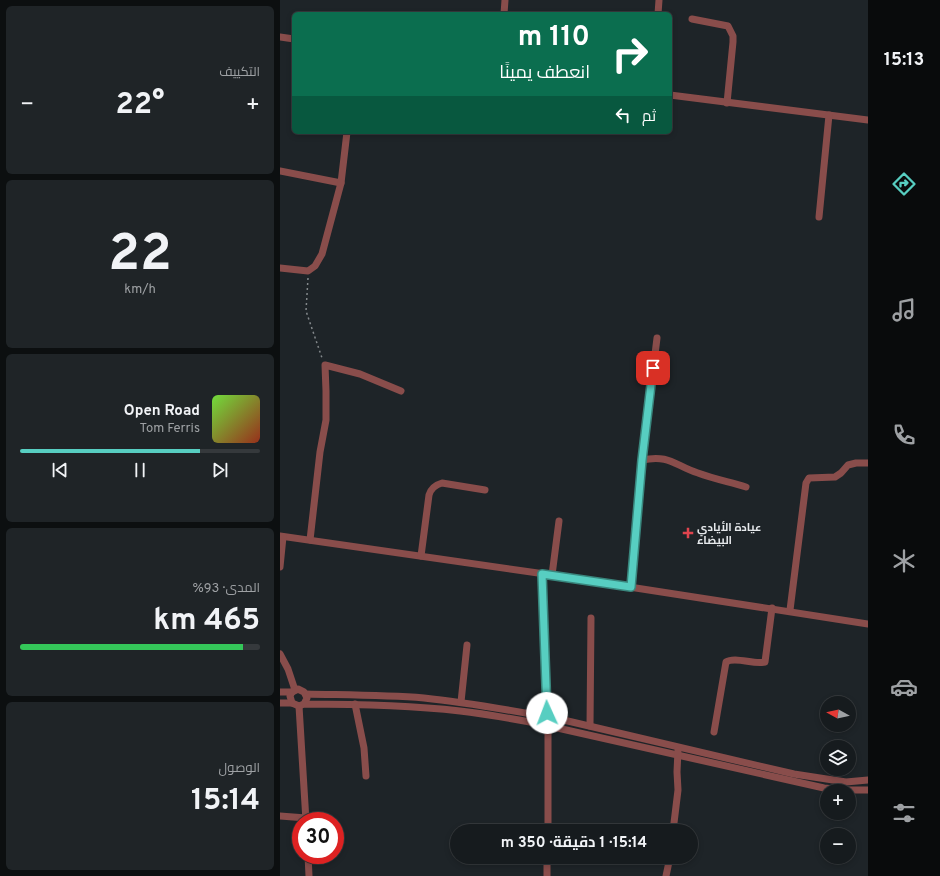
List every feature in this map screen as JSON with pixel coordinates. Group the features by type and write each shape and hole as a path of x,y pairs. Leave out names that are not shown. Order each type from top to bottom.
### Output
{"street":[{"path":"504,12 505,0"},
{"path":"658,12 659,0"},
{"path":"692,19 728,26 731,31 733,42 727,103"},
{"path":"280,37 292,39"},
{"path":"672,95 868,120"},
{"path":"819,217 830,115"},
{"path":"280,268 308,271 314,266 322,254 341,183 347,134"},
{"path":"280,171 341,183"},
{"path":"631,587 642,460 657,338"},
{"path":"310,540 320,452 326,420 325,365 360,374 401,391"},
{"path":"642,460 657,458 669,460 698,473 746,487"},
{"path":"790,610 806,483 809,478 835,477 841,474 848,465 868,463"},
{"path":"421,556 429,495 432,488 442,483 484,490"},
{"path":"552,575 559,521"},
{"path":"280,567 282,537 790,610 868,624"},
{"path":"541,724 540,719 544,714 542,574"},
{"path":"714,732 726,662 731,660 758,663 765,662 772,608"},
{"path":"590,726 591,618"},
{"path":"461,702 467,644"},
{"path":"280,654 288,669 294,691"},
{"path":"280,692 302,690 306,694 388,696 440,700 544,714 550,713 555,718 824,788 868,790"},
{"path":"294,691 290,696 298,704 305,812"},
{"path":"298,704 306,701 306,694"},
{"path":"440,700 440,709"},
{"path":"280,703 355,704 440,709 498,716 541,724 546,728 678,751 823,780 846,782 868,780"},
{"path":"355,704 364,748 366,776"},
{"path":"548,824 551,728 556,721 555,718"},
{"path":"674,824 678,790 678,751"},
{"path":"280,816 292,818"},
{"path":"308,864 309,876"},
{"path":"547,864 547,876"},
{"path":"666,876 669,864"}],"path":[{"path":"308,271 306,311 325,365"}],"place":[{"name":"عيادة الأيادي البيضاء","path":"688,533"}],"route":[{"path":"547,713 542,574 631,587 642,460 653,368"}]}
